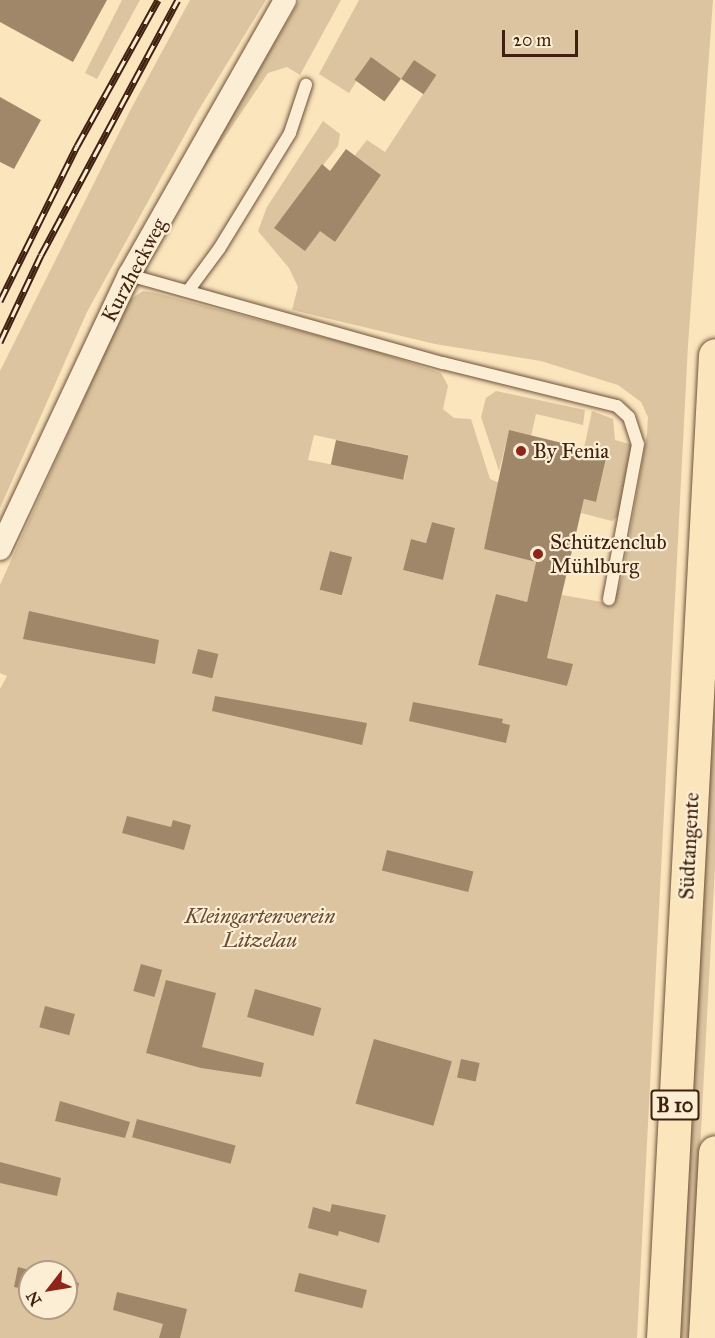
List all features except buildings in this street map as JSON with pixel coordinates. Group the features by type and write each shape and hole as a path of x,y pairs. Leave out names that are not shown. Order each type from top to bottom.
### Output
{"highway":[{"name":"Südtangente","path":"663,1338 715,355"},
{"path":"705,1338 715,1152"}],"street":[{"name":"Kurzheckweg","path":"0,549 129,275 285,0"}],"lane":[{"path":"188,291 219,249 290,133 306,85"},
{"path":"129,275 443,363 617,406 630,417 638,444 609,599"}],"green space":[{"path":"122,0 140,0 97,79 85,73"},
{"path":"190,0 266,0 198,111 87,312 0,508 0,371 132,107"},
{"path":"300,0 341,0 300,75 287,67 268,73 177,208"},
{"name":"Kleingartenverein Litzelau","path":"359,0 713,0 688,345 637,1338 0,1338 0,689 7,676 0,673 0,585 128,301 143,291 156,293 369,349 441,373 448,386 443,409 454,418 471,419 490,479 500,483 484,549 536,562 527,602 496,594 478,665 567,686 572,664 547,658 562,595 613,604 622,578 647,434 648,417 641,402 618,385 541,361 435,344 292,310 298,287 289,268 258,231 267,207 323,121 340,134 338,146 274,228 324,226 332,232 328,237 335,242 381,175 362,161 346,183 347,165 367,140 385,152 435,76 401,79 371,58 349,93 319,74","holes":["314,435 365,446 361,470 308,460","373,448 408,455 404,479","432,522 455,528 443,580 403,570 411,539 426,543","331,551 352,557 342,596 321,590"]},
{"path":"496,391 585,410 583,425 536,414 531,436 509,431 499,471 481,417 486,398"},
{"path":"592,411 613,419 615,440 633,445 622,513 612,521 581,513 584,499 596,502 607,454 584,448"},
{"path":"715,671 715,866 690,1338 680,1338"}],"railway":[{"path":"0,301 77,146 158,0"},
{"path":"0,342 41,255 178,0"}],"place":[{"name":"By Fenia","path":"521,451"},
{"name":"Schützenclub Mühlburg","path":"538,554"}]}
